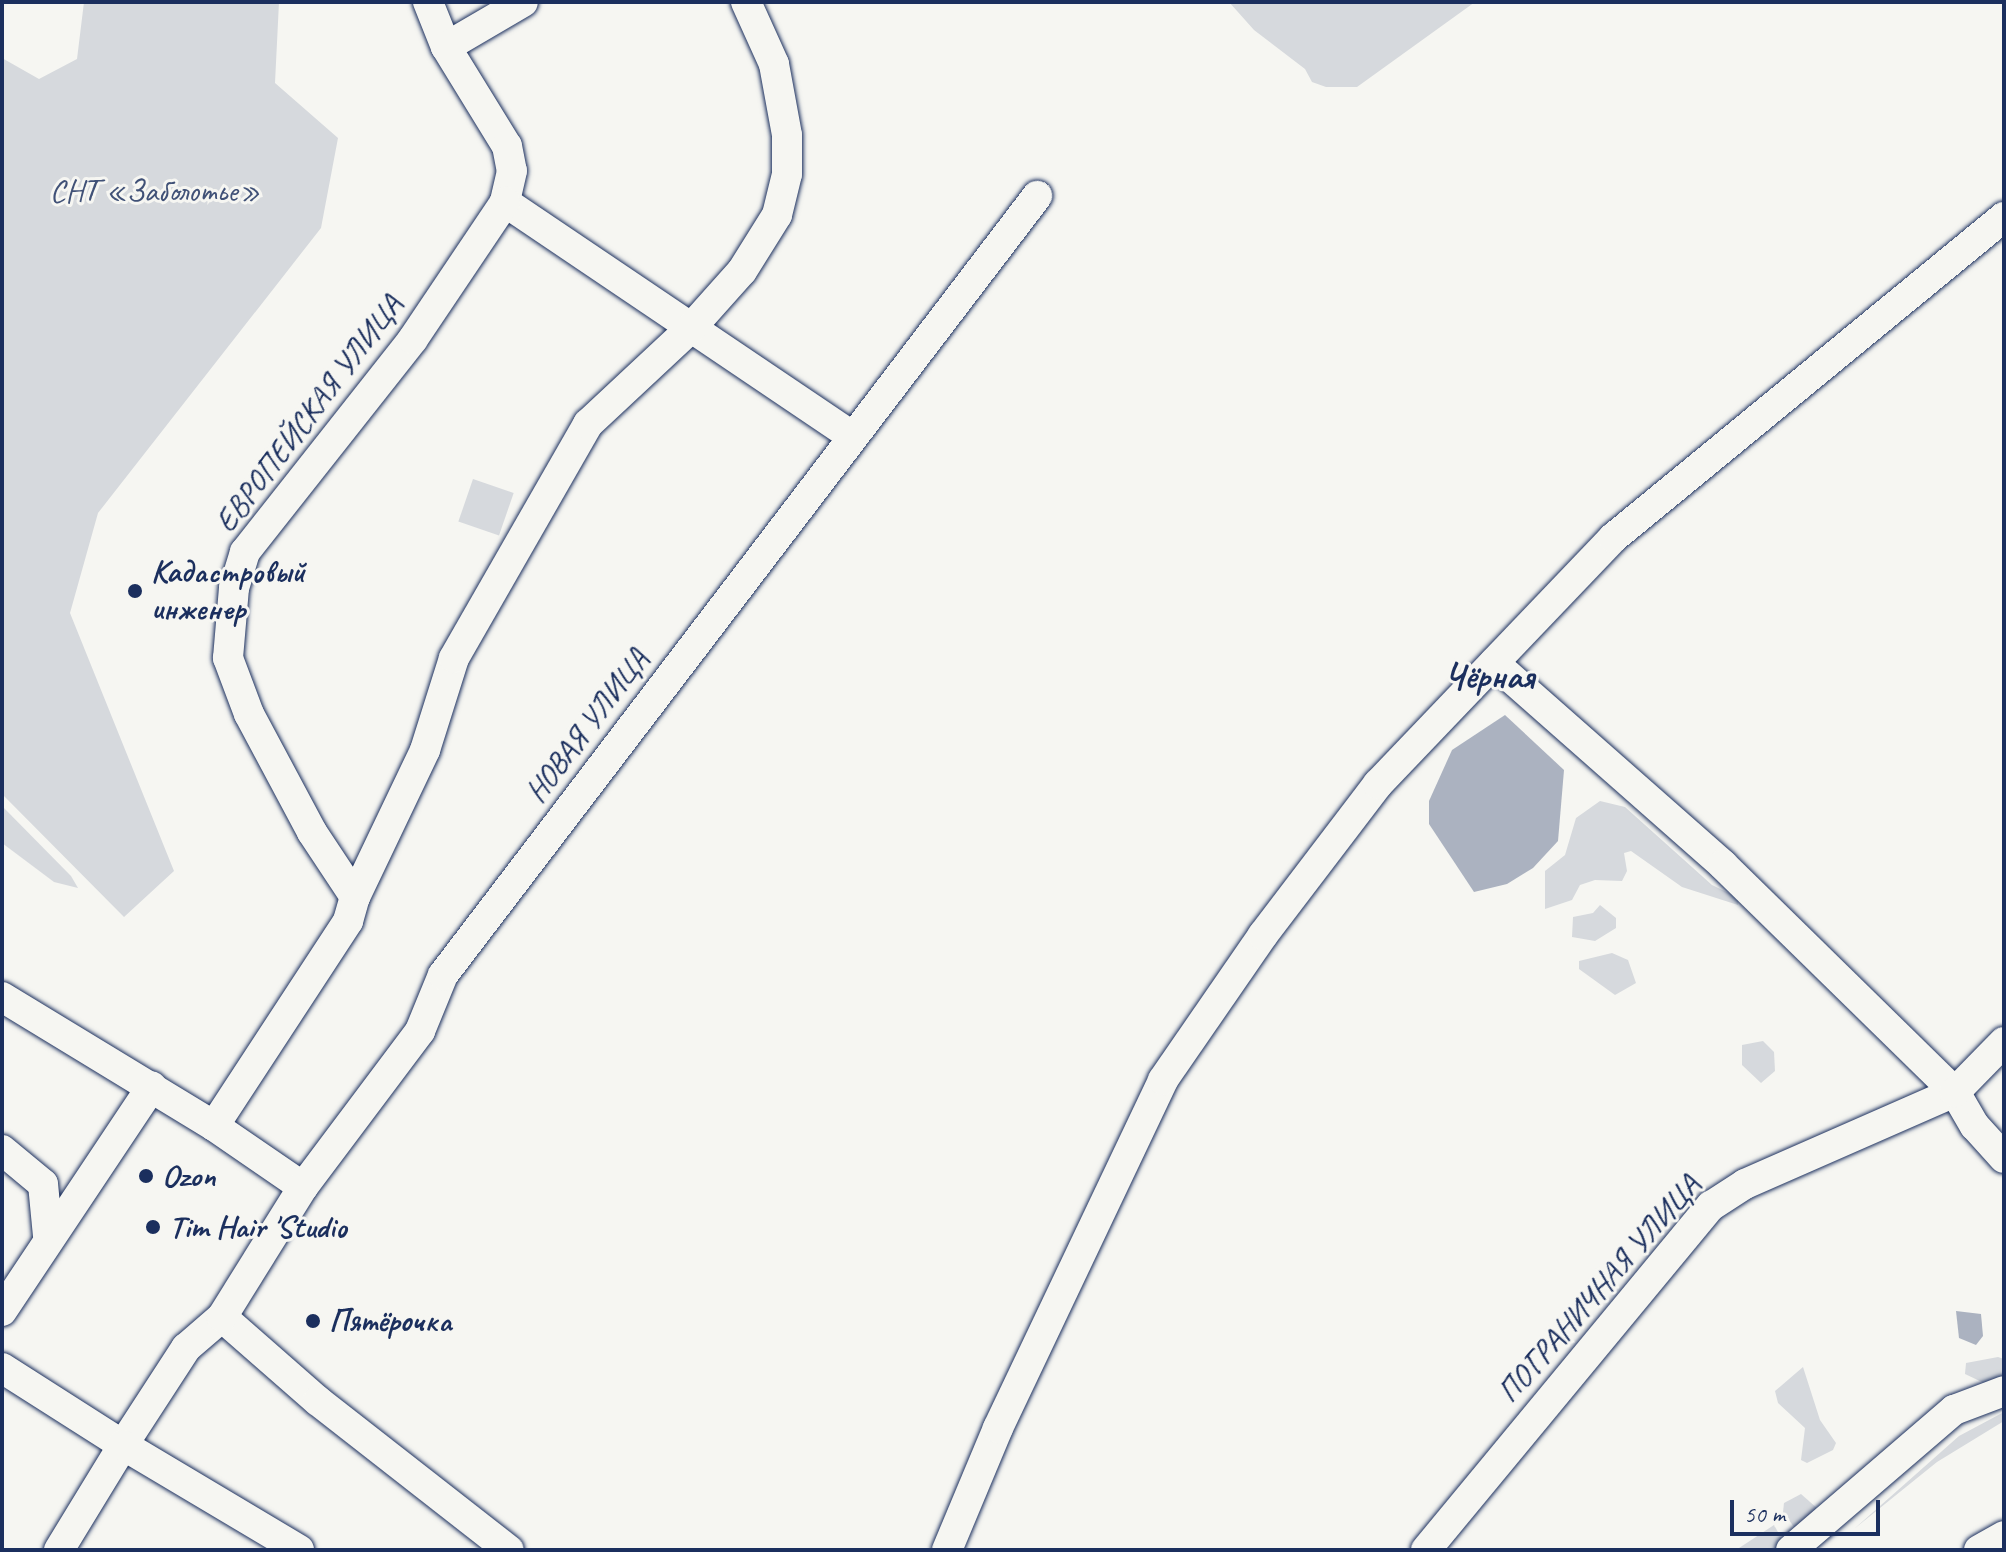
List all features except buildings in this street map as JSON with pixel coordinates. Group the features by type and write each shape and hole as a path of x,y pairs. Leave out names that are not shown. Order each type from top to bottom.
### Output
{"street":[{"name":"ЕВРОПЕЙСКАЯ УЛИЦА","path":"355,897 312,832 249,714 228,658 234,588 245,552 413,339 505,202 512,171 507,146 446,47 428,2"},
{"path":"446,47 523,2"},
{"path":"214,1126 348,921 355,897 425,750 454,658 588,424 691,328 760,245 777,215 787,174 787,135 775,70 746,2"},
{"name":"НОВАЯ УЛИЦА","path":"59,1550 186,1348 222,1317 303,1187 420,1031 443,975 1037,196"},
{"path":"505,202 852,436"},
{"path":"947,1550 998,1428 1163,1080 1263,935 1378,784 1613,538 2004,217"},
{"path":"1494,663 1723,865 1955,1092 1975,1126 2004,1158"},
{"path":"2,997 152,1086 303,1187"},
{"path":"1955,1092 2004,1042"},
{"path":"2,1311 48,1236 152,1086"},
{"name":"ПОГРАНИЧНАЯ УЛИЦА","path":"1426,1550 1711,1206 1745,1184 1955,1092"},
{"path":"2,1150 43,1184 48,1236"},
{"path":"222,1317 318,1401 509,1550"},
{"path":"2,1368 123,1445 299,1550"},
{"path":"1791,1550 1954,1410 2004,1391"},
{"path":"1979,1550 2004,1536"}],"green space":[{"name":"СНТ «Заболотье»","path":"84,2 279,2 275,83 338,138 321,228 98,513 70,613 174,871 124,917 2,794 2,58 39,79 77,59"},
{"path":"1229,2 1475,2 1357,87 1326,87 1312,82 1305,69 1254,30"},
{"path":"473,479 514,493 499,536 458,522"},
{"path":"1600,801 1625,807 1712,885 1739,898 1738,905 1682,887 1631,851 1624,853 1627,871 1622,881 1595,880 1580,885 1572,900 1545,909 1545,871 1565,855 1576,818"},
{"path":"2,806 71,876 78,888 54,882 2,843"},
{"path":"1600,905 1616,918 1616,928 1595,941 1572,937 1573,917 1593,913"},
{"path":"1612,953 1628,960 1636,983 1615,995 1579,969 1579,961"},
{"path":"1763,1041 1774,1052 1775,1071 1761,1083 1742,1065 1742,1045"},
{"path":"1998,1357 2004,1359 2004,1383 1984,1383 1965,1374 1966,1363"},
{"path":"1803,1367 1820,1420 1836,1443 1833,1450 1807,1463 1801,1460 1805,1428 1778,1403 1775,1391"},
{"path":"2004,1412 2004,1421 1937,1462 1854,1529 1959,1436"},
{"path":"1801,1494 1818,1509 1797,1531 1783,1512 1784,1503"},
{"path":"1774,1525 1784,1543 1776,1550 1736,1550"}],"shaded area":[{"path":"1505,715 1564,770 1558,841 1533,868 1507,884 1474,892 1429,824 1429,801 1452,750"},
{"path":"1956,1311 1981,1314 1983,1336 1976,1345 1959,1338"}],"place":[{"name":"Кадастровый инженер","path":"135,591"},
{"name":"Ozon","path":"146,1176"},
{"name":"Tim Hair 'Studio","path":"153,1227"},
{"name":"Пятёрочка","path":"313,1321"}],"district":[{"name":"Чёрная","path":"1489,677"}]}
